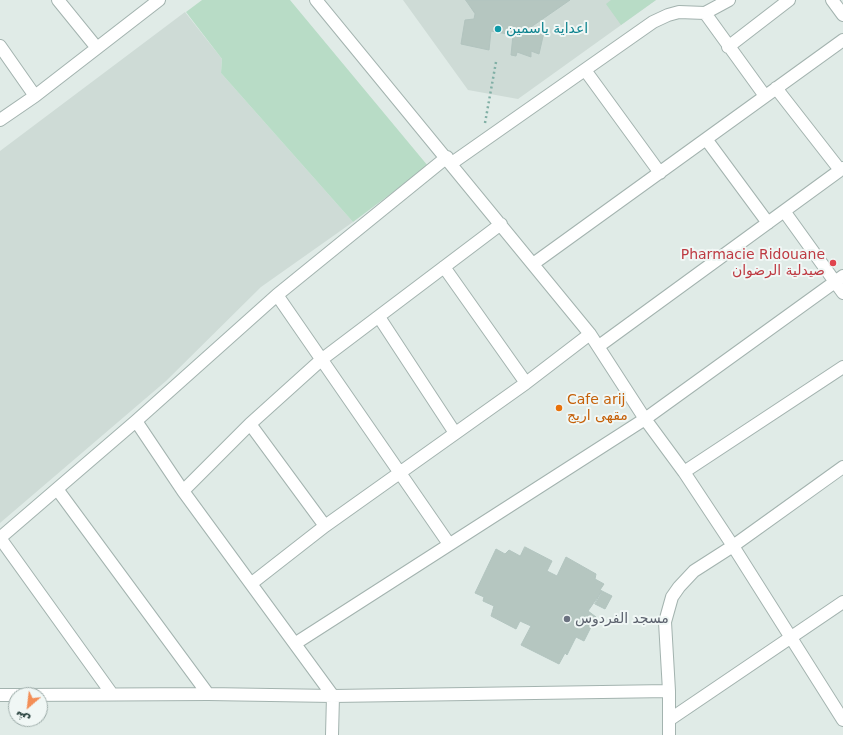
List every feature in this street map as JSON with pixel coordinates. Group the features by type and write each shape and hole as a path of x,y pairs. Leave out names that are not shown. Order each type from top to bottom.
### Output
{"street":[{"path":"58,0 97,48"},
{"path":"0,120 36,96 159,0"},
{"path":"316,0 449,160 599,346 645,419 684,472 733,546 843,720"},
{"path":"112,694 0,538 136,421 277,295 449,160 482,141 653,22 679,12 705,13 729,0"},
{"path":"728,47 789,0"},
{"path":"832,0 843,15"},
{"path":"705,13 728,47 765,96"},
{"path":"533,264 843,40"},
{"path":"0,46 36,96"},
{"path":"585,70 660,173"},
{"path":"599,346 841,169 776,88"},
{"path":"706,139 768,222"},
{"path":"784,211 839,279 843,293"},
{"path":"183,490 250,424 322,360 501,224"},
{"path":"444,267 526,383"},
{"path":"296,643 645,419 839,279"},
{"path":"277,295 449,544"},
{"path":"379,317 456,433"},
{"path":"252,583 324,526 526,383 590,334"},
{"path":"684,472 843,367"},
{"path":"136,421 183,490 296,643 333,696 332,735"},
{"path":"250,424 324,526"},
{"path":"669,735 670,691 664,622 672,597 694,571 733,546 843,467"},
{"path":"57,489 208,694"},
{"path":"669,720 843,602"},
{"path":"48,695 208,694 333,696 670,691"}],"path":[{"path":"482,141 496,62"}],"shaded area":[{"path":"403,0 656,0 518,99 468,90"},
{"path":"185,12 222,59 221,73 353,222 261,287 166,381 0,523 0,151"}],"green space":[{"path":"202,0 290,0 428,166 353,222 221,73 222,59 186,12"},
{"path":"611,0 656,0 621,25 606,4"}],"building":[{"name":"اعداية ياسمين","path":"466,0 570,0 531,27 534,33 544,32 539,54 531,51 531,57 517,52 516,56 511,55 513,35 491,31 489,50 461,44 465,20 474,19 475,14"},
{"path":"525,547 552,561 547,571 557,576 566,557 596,574 595,579 604,584 600,590 602,591 588,611 596,617 584,641 576,637 567,655 565,653 559,664 521,645 531,626 520,621 516,629 491,616 494,606 483,601 484,597 475,593 496,549 505,554 509,550 520,556"},
{"path":"602,591 612,596 605,609 595,604"}],"place":[{"name":"اعداية ياسمين","path":"498,29"},
{"name":"Pharmacie Ridouane صيدلية الرضوان","path":"833,263"},
{"name":"Cafe arij مقهى اريج","path":"559,408"},
{"name":"مسجد الفردوس","path":"567,619"}]}
